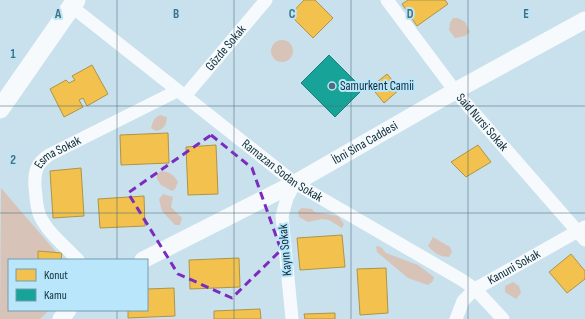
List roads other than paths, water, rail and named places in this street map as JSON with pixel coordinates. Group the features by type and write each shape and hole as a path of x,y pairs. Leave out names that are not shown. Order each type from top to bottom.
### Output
{"main road":[{"path":"0,109 70,2"}],"street":[{"name":"Gözde Sokak","path":"181,93 266,0"},
{"name":"Said Nursi Sokak","path":"387,0 455,91 583,233"},
{"name":"Ramazan Sodan Sokak","path":"70,2 181,93 295,183 462,280 475,289 503,319"},
{"name":"İbni Sina Caddesi","path":"145,259 295,183 455,91 585,20"},
{"name":"Esma Sokak","path":"77,259 45,225 40,215 36,201 36,169 40,161 49,155 181,93"},
{"name":"Kayın Sokak","path":"292,319 282,221 287,198 295,183"},
{"name":"Kanuni Sokak","path":"456,319 463,301 475,289 583,233"}],"place":[{"name":"Samurkent Camii","path":"332,86"}]}
